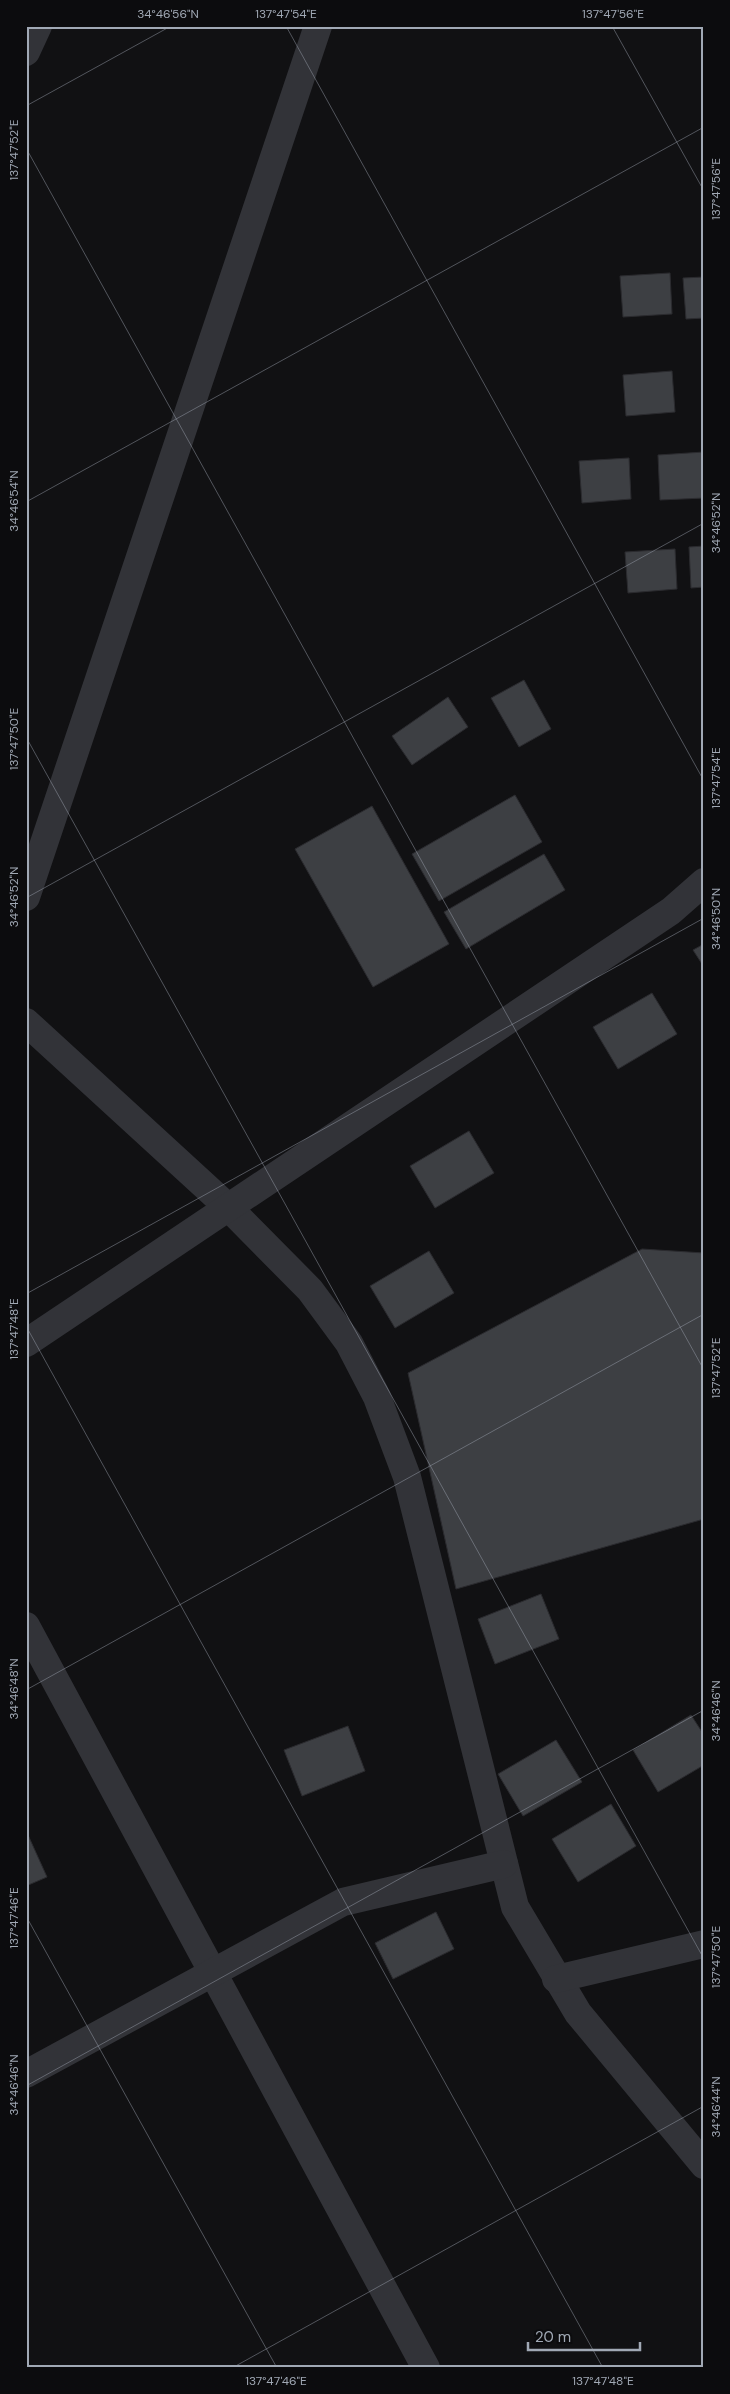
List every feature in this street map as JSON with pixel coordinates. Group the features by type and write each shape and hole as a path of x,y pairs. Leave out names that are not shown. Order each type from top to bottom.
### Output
{"street":[{"path":"26,52 38,26"},
{"path":"26,897 318,26"},
{"path":"26,1343 671,911 704,882"},
{"path":"26,1022 229,1208 310,1290 349,1343 377,1397 407,1477 514,1907 578,2014 704,2165"},
{"path":"26,1626 426,2368"},
{"path":"26,2074 343,1902 504,1864"},
{"path":"556,1979 704,1944"}],"building":[{"path":"670,273 672,314 623,317 620,276"},
{"path":"704,277 704,318 686,319 683,278"},
{"path":"672,371 675,412 626,416 623,375"},
{"path":"704,452 704,498 660,500 658,455"},
{"path":"629,458 631,499 582,503 579,461"},
{"path":"704,546 704,587 691,588 689,547"},
{"path":"675,549 677,589 628,593 625,552"},
{"path":"524,680 551,729 519,747 491,698"},
{"path":"448,697 468,727 412,765 392,736"},
{"path":"515,795 542,842 439,901 412,854"},
{"path":"372,806 449,944 373,987 295,849"},
{"path":"544,854 565,890 466,949 444,912"},
{"path":"704,944 704,967 693,950"},
{"path":"652,993 677,1034 618,1069 593,1027"},
{"path":"469,1131 494,1173 435,1208 410,1166"},
{"path":"642,1249 704,1253 704,1519 456,1589 408,1373"},
{"path":"429,1251 454,1293 395,1328 370,1286"},
{"path":"541,1594 559,1639 495,1664 478,1619"},
{"path":"691,1715 704,1735 704,1765 658,1792 633,1750"},
{"path":"348,1726 365,1771 302,1796 284,1750"},
{"path":"556,1740 582,1782 523,1816 498,1774"},
{"path":"611,1804 636,1846 578,1882 552,1839"},
{"path":"28,1835 47,1877 26,1886 26,1836"},
{"path":"436,1912 454,1949 393,1979 375,1943"}]}
